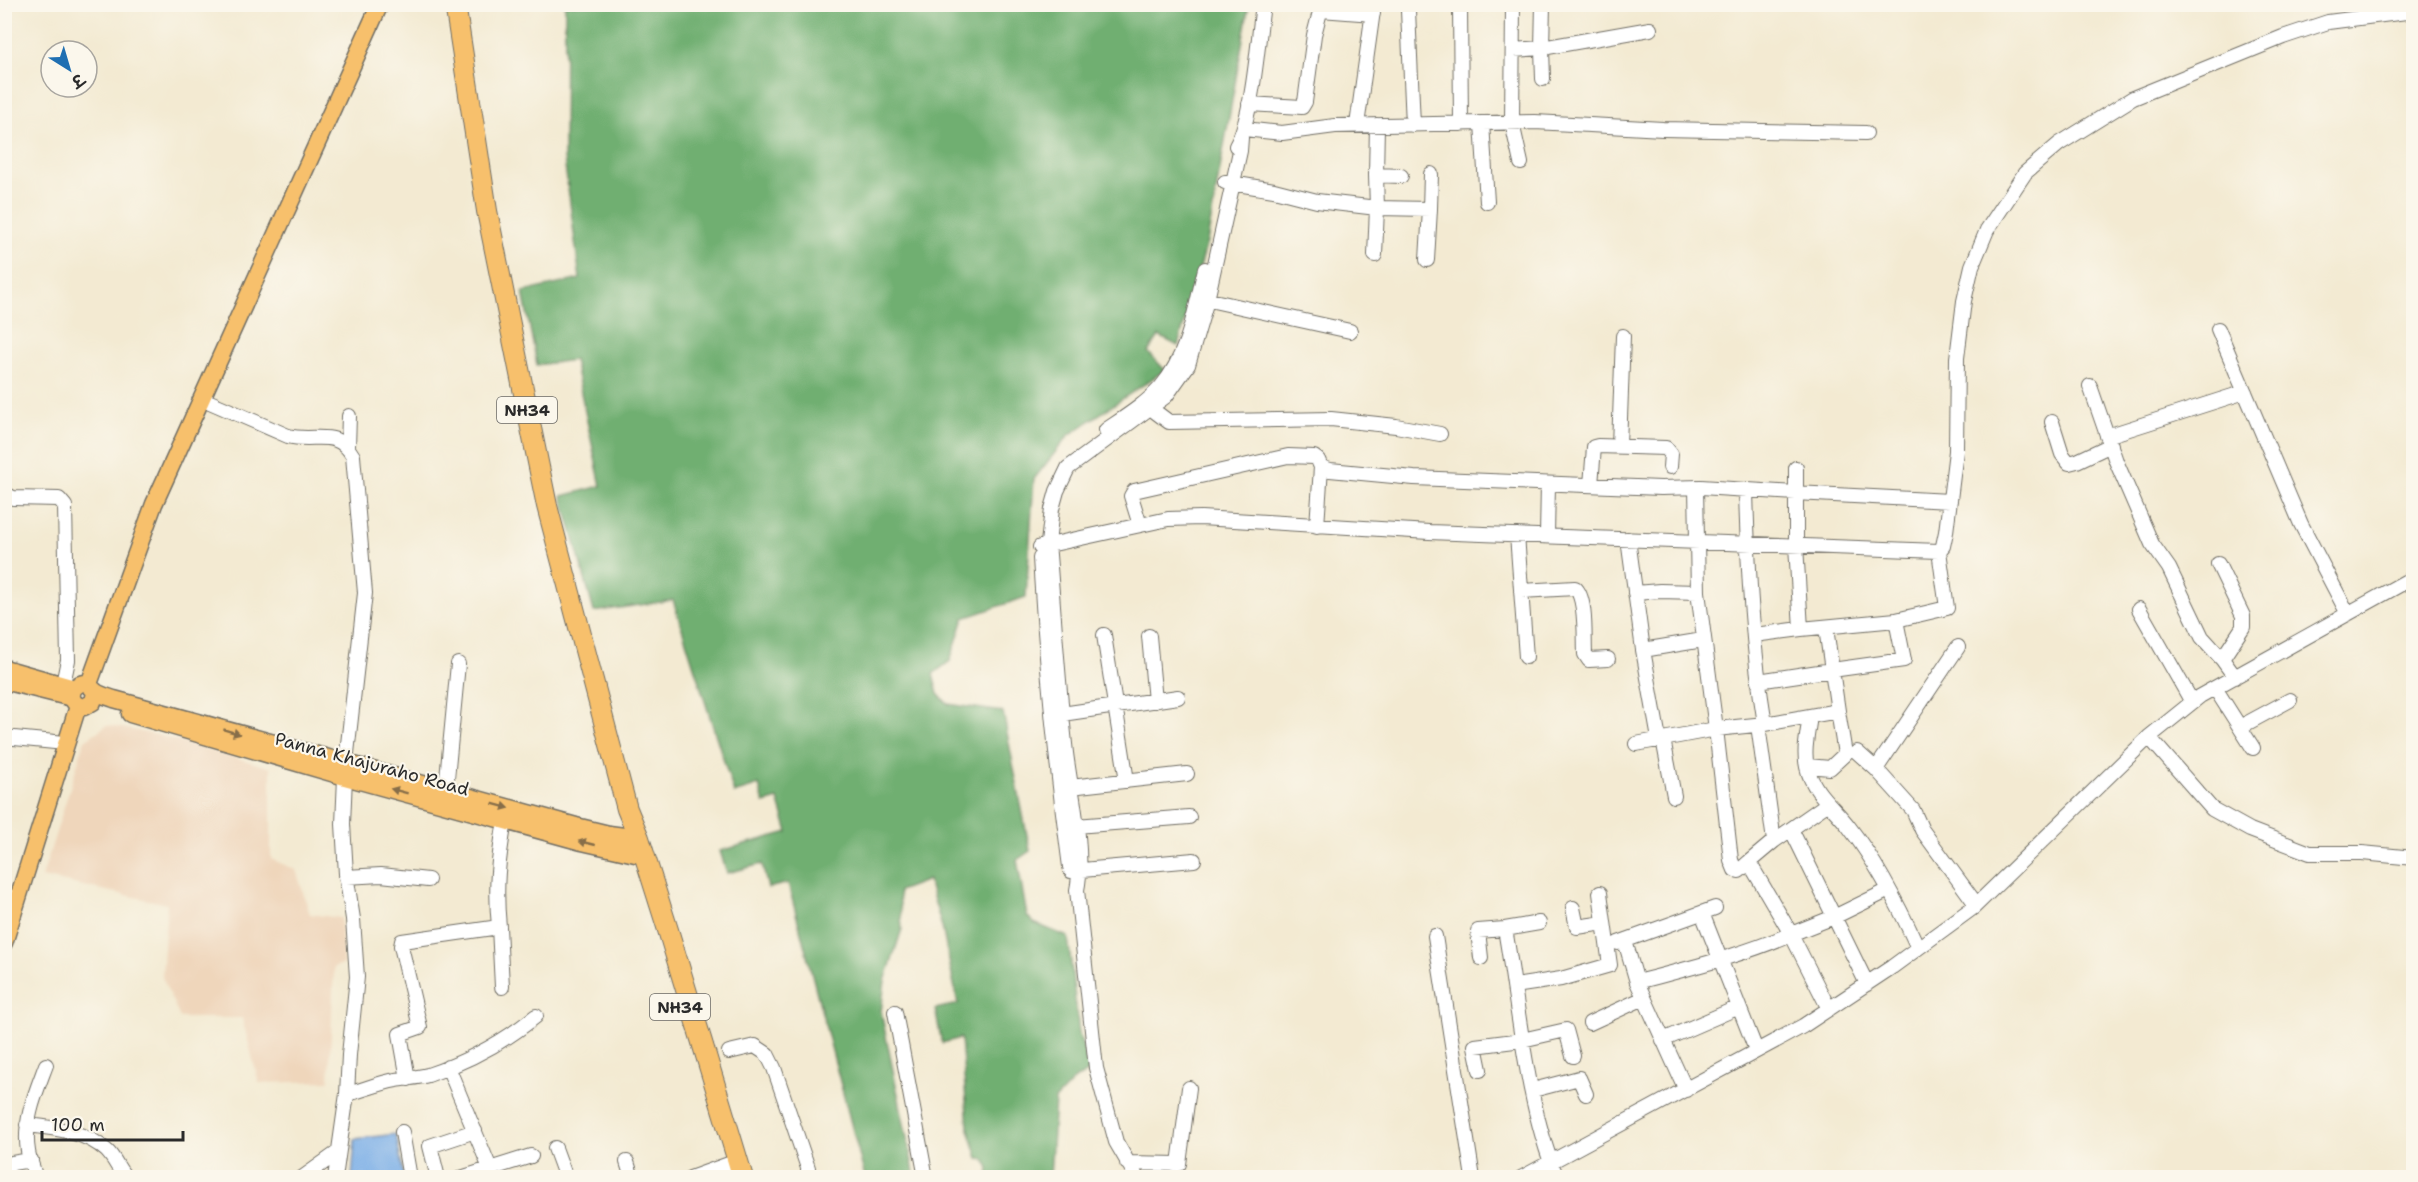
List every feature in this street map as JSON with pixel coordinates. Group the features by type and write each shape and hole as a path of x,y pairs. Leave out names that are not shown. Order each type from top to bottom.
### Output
{"highway":[{"name":"NH34","path":"455,4 487,212 547,506 635,846 735,1170"}],"main road":[{"path":"6,936 11,897 65,743 80,693 154,504 380,4"},
{"name":"Panna Khajuraho Road","path":"4,668 80,693 259,740 505,821 635,846"},
{"name":"Panna Khajuraho Road","path":"4,681 80,693"},
{"name":"Panna Khajuraho Road","path":"345,769 446,789 576,826 635,846"}],"street":[{"path":"1075,871 1056,765 1043,617 1045,502 1059,468 1082,447 1148,406 1176,365 1202,299 1230,182 1232,151 1242,134 1249,104 1263,4"},
{"path":"1460,4 1461,124"},
{"path":"1513,4 1512,123 1521,163"},
{"path":"1543,4 1543,79"},
{"path":"1249,104 1302,107 1305,102 1314,35 1322,7 1373,9 1357,126"},
{"path":"1408,10 1413,125"},
{"path":"1754,635 1896,620 1947,608 1939,551 1943,546 1946,532 1956,451 1957,358 1964,301 1972,266 1987,231 2025,173 2059,144 2133,98 2283,37 2328,22 2414,11"},
{"path":"1513,50 1542,48 1650,29"},
{"path":"1242,134 1282,133 1335,126 1482,123 1866,133"},
{"path":"1482,123 1487,202"},
{"path":"1375,255 1377,125"},
{"path":"1427,260 1431,174"},
{"path":"1376,175 1401,176"},
{"path":"1230,182 1317,201 1430,209"},
{"path":"1202,299 1350,331"},
{"path":"2218,329 2301,524 2348,614"},
{"path":"1619,446 1623,336"},
{"path":"2091,386 2109,441 2152,544 2169,568 2202,637 2235,676"},
{"path":"2052,422 2062,454 2069,463 2077,461 2109,441 2245,392"},
{"path":"203,399 288,436 301,439 328,437 338,439 348,447 353,456 365,593 345,769 343,824 346,877 357,977 347,1094 335,1178"},
{"path":"1148,406 1169,422 1330,419 1396,426 1440,434"},
{"path":"348,447 349,416"},
{"path":"1591,485 1594,447 1666,448 1671,454 1670,467"},
{"path":"1140,525 1131,496 1134,491 1288,456 1314,457 1321,467 1317,526"},
{"path":"1321,467 1330,470 1414,478 1696,487 1950,501"},
{"path":"1796,468 1796,545 1801,629"},
{"path":"1547,536 1548,484"},
{"path":"1696,487 1698,592 1703,640 1731,860 1737,871 1774,841 1827,804"},
{"path":"1746,490 1761,724 1774,841"},
{"path":"4,493 13,498 59,499 65,506 68,660 80,693"},
{"path":"1044,545 1168,519 1201,518 1517,535 1939,551"},
{"path":"1517,535 1526,657"},
{"path":"1628,539 1643,650 1674,796"},
{"path":"1044,545 1076,826 1075,871 1072,883 1077,890 1096,1068 1116,1142 1137,1178"},
{"path":"2218,564 2243,616 2243,627 2222,659"},
{"path":"1521,1178 1803,1026 1867,984 1977,904 2149,737 2192,702 2414,577"},
{"path":"1521,591 1575,588 1580,592 1585,654 1589,660 1608,659"},
{"path":"1635,593 1698,592"},
{"path":"2139,609 2192,702"},
{"path":"1758,681 1904,660 1896,620"},
{"path":"1807,766 1830,768 1845,754 1826,628"},
{"path":"1104,635 1127,781"},
{"path":"1149,636 1155,701"},
{"path":"1643,650 1703,640"},
{"path":"1876,769 1958,647"},
{"path":"446,789 459,664"},
{"path":"2215,688 2253,748"},
{"path":"1062,714 1178,697"},
{"path":"2240,727 2290,700"},
{"path":"1636,744 1716,729 1838,711"},
{"path":"1810,716 1806,752 1807,766 1813,782 1827,804 1849,826 1889,890 1918,948"},
{"path":"4,737 65,743"},
{"path":"2149,737 2212,809 2250,830 2310,853 2362,853 2414,858"},
{"path":"1857,752 1876,769 1913,810 1922,830 1977,904"},
{"path":"1070,787 1187,774"},
{"path":"1076,826 1190,817"},
{"path":"502,987 496,883 505,821"},
{"path":"1791,829 1867,984"},
{"path":"1075,871 1194,860"},
{"path":"1749,862 1791,934 1829,1009"},
{"path":"346,877 381,875 428,880"},
{"path":"1636,982 1762,947 1834,917 1889,890"},
{"path":"1515,986 1561,979 1610,965 1600,893"},
{"path":"1573,908 1577,927 1604,923"},
{"path":"1607,947 1715,908"},
{"path":"1702,913 1756,1050"},
{"path":"1481,958 1478,931 1539,923"},
{"path":"408,1079 400,1034 420,1027 401,946 402,941 499,927"},
{"path":"1505,929 1522,1040 1550,1162 1557,1178"},
{"path":"1435,936 1473,1178"},
{"path":"1625,941 1636,982 1686,1089"},
{"path":"1590,1023 1644,998"},
{"path":"1663,1040 1739,1007"},
{"path":"895,1012 926,1178"},
{"path":"347,1094 426,1076 448,1067 489,1049 536,1016"},
{"path":"1480,1070 1475,1046 1522,1040 1566,1030 1573,1056"},
{"path":"729,1052 755,1046 767,1054 774,1068 808,1168 808,1178"},
{"path":"35,1178 28,1152 27,1125 32,1103 46,1065"},
{"path":"448,1067 492,1173"},
{"path":"1533,1090 1579,1078 1586,1094"},
{"path":"1127,1163 1179,1164 1189,1088"},
{"path":"27,1125 60,1129 94,1142 106,1150 126,1178"},
{"path":"438,1178 430,1146 476,1131"},
{"path":"402,1132 410,1178"},
{"path":"555,1148 566,1178"},
{"path":"302,1178 337,1153"},
{"path":"461,1178 492,1173 531,1156"},
{"path":"4,1174 12,1163 31,1160"},
{"path":"627,1162 632,1178"},
{"path":"690,1178 735,1170"}],"shaded area":[{"path":"107,725 158,735 271,768 271,859 296,870 310,914 341,918 343,964 334,967 329,1081 259,1083 242,1018 180,1018 162,977 167,904 42,877 85,740"}],"green space":[{"path":"565,5 1249,5 1207,242 1178,346 1159,336 1148,352 1165,370 1069,435 1034,479 1026,597 964,618 950,661 933,674 938,694 948,704 1003,712 1030,851 1017,860 1027,916 1034,923 1068,937 1079,1033 1090,1072 1076,1078 1055,1100 1050,1177 988,1177 989,1168 984,1159 978,1158 968,1126 961,1038 942,1043 935,1009 958,1004 942,927 928,880 899,891 902,929 885,981 881,1012 915,1177 865,1177 788,883 768,888 762,864 727,873 720,851 788,832 778,799 764,803 759,785 734,793 673,600 594,612 562,496 601,486 574,360 537,365 523,292 580,279 564,158"}],"water":[{"path":"396,1134 404,1177 352,1178 355,1139"}]}
